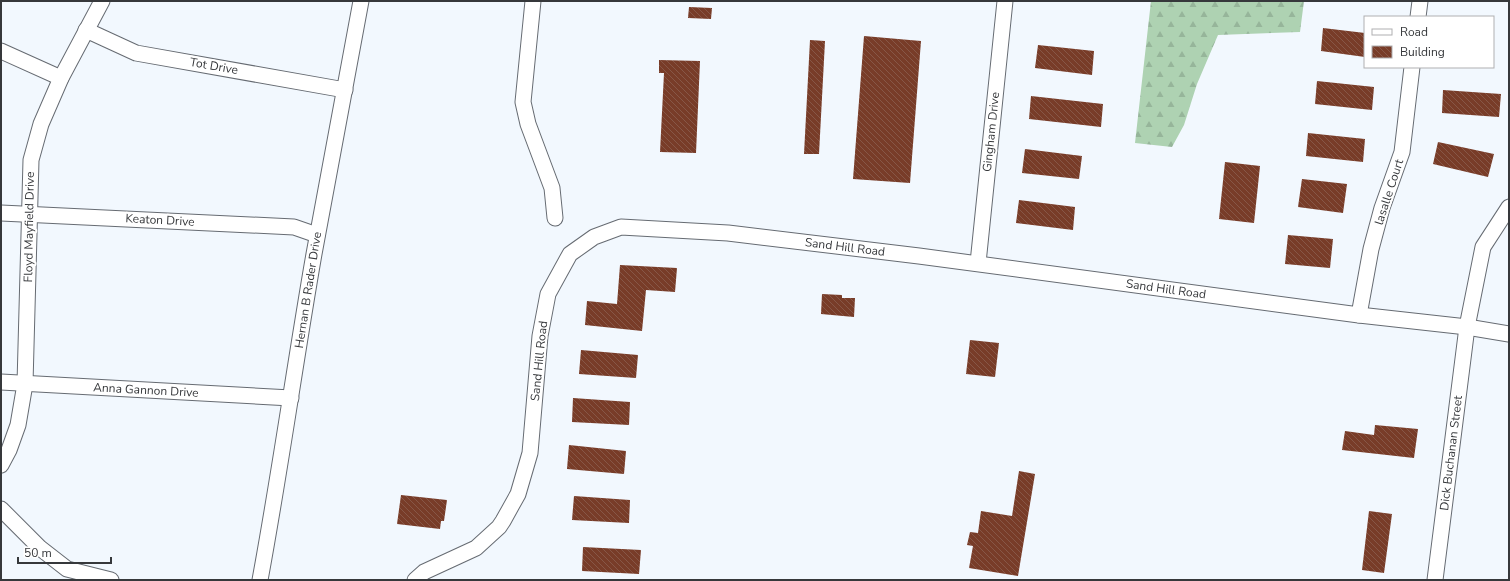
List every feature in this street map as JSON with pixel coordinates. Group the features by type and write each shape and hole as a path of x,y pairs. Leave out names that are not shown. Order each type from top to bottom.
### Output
{"street":[{"name":"Floyd Mayfield Drive","path":"1,465 9,450 18,425 25,384 31,160 41,124 61,78 102,1"},
{"name":"Hernan B Rader Drive","path":"260,580 317,235 361,1"},
{"path":"533,1 523,102 528,124 552,188 555,218"},
{"name":"Gingham Drive","path":"978,263 1005,1"},
{"path":"1418,16 1420,1"},
{"name":"Tot Drive","path":"86,30 136,53 345,90"},
{"path":"1,51 61,78"},
{"name":"lasalle Court","path":"1359,315 1370,249 1382,208 1402,152 1412,68"},
{"name":"Dick Buchanan Street","path":"1435,580 1467,327 1483,247 1509,207"},
{"name":"Keaton Drive","path":"1,213 30,213 294,227 317,235"},
{"name":"Sand Hill Road","path":"415,580 424,572 476,548 499,527 518,494 530,453 540,336 548,294 570,254 594,237 621,227 728,233 978,263 1359,315 1467,327 1509,334"},
{"name":"Anna Gannon Drive","path":"1,382 291,398"},
{"path":"1,509 40,548 67,570 111,580"}],"green space":[{"path":"1151,1 1304,1 1300,32 1218,35 1197,84 1184,125 1172,147 1135,143"}],"building":[{"path":"689,7 712,8 711,19 688,18"},
{"path":"1323,28 1364,33 1364,57 1321,51"},
{"path":"864,36 921,41 910,183 853,179"},
{"path":"810,40 825,41 819,154 804,154"},
{"path":"1038,45 1094,51 1092,75 1035,68"},
{"path":"659,60 700,61 696,153 660,152 664,73 659,73"},
{"path":"1317,81 1374,87 1372,110 1315,104"},
{"path":"1443,90 1501,94 1499,117 1442,113"},
{"path":"1031,96 1103,104 1101,127 1029,119"},
{"path":"1308,133 1365,139 1363,162 1306,156"},
{"path":"1438,142 1494,154 1488,177 1433,164"},
{"path":"1025,149 1082,156 1079,179 1022,173"},
{"path":"1225,162 1260,166 1254,223 1219,219"},
{"path":"1302,179 1347,184 1343,213 1298,207"},
{"path":"1019,200 1075,207 1073,230 1016,223"},
{"path":"1288,235 1333,239 1330,268 1285,264"},
{"path":"620,265 677,268 675,292 646,290 642,331 585,325 587,301 617,304"},
{"path":"822,294 842,295 842,298 855,298 854,317 821,314"},
{"path":"970,340 999,343 995,377 966,374"},
{"path":"581,350 638,355 636,378 579,374"},
{"path":"573,398 630,402 629,425 572,422"},
{"path":"1375,425 1418,429 1414,458 1342,450 1345,431 1374,435"},
{"path":"569,445 626,451 624,474 567,469"},
{"path":"1019,471 1035,474 1018,576 969,568 973,546 967,545 970,532 978,533 981,511 1012,516"},
{"path":"401,495 447,500 444,521 441,521 440,529 397,524"},
{"path":"574,496 630,500 629,523 572,520"},
{"path":"1369,511 1392,514 1384,573 1362,570"},
{"path":"583,547 641,550 639,574 582,571"}]}
